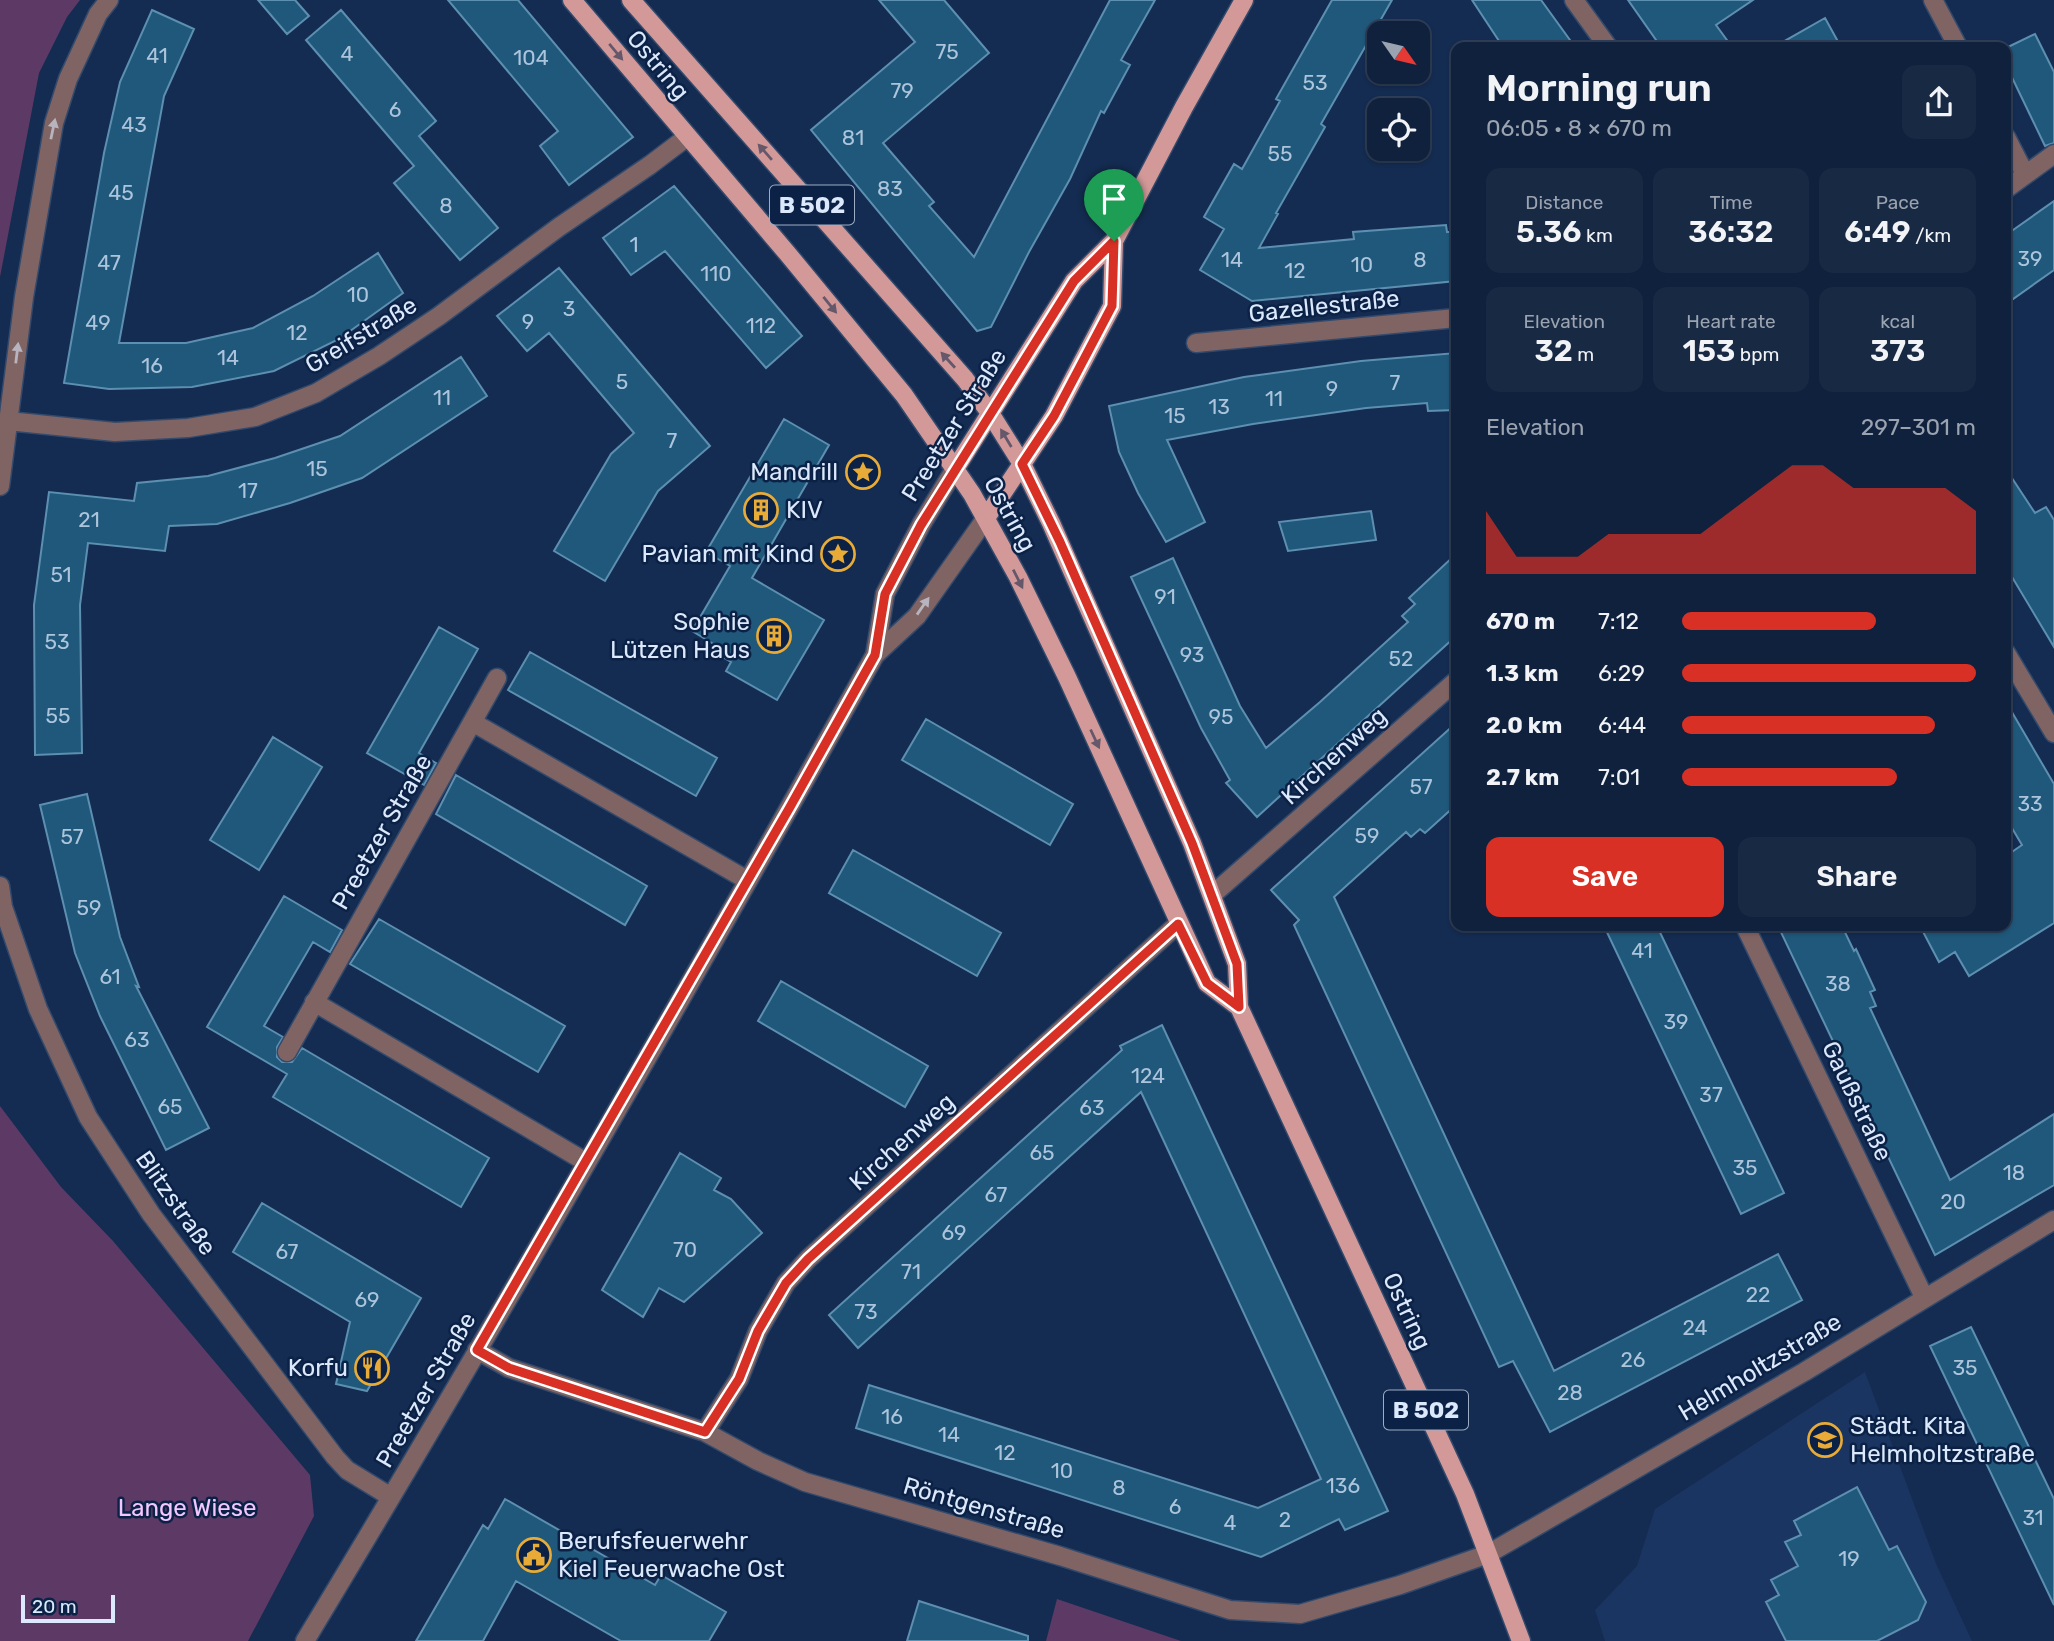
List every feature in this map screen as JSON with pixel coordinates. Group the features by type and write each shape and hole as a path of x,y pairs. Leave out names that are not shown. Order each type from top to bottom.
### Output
{"main road":[{"name":"Ostring","path":"572,0 904,395 955,469 986,519 1066,677 1207,983 1239,1007"},
{"name":"Ostring","path":"631,0 965,379 1022,464 1060,542 1192,843 1237,964 1239,1007 1465,1494 1521,1641"},
{"name":"Preetzer Straße","path":"955,469 1074,281 1114,241 1244,0"},
{"name":"Preetzer Straße","path":"986,519 1054,416 1112,306 1114,241"}],"street":[{"path":"0,486 24,297 54,123 68,79 97,14 109,0"},
{"path":"1574,0 1604,42"},
{"path":"1933,0 1955,42"},
{"name":"Greifstraße","path":"8,421 115,432 188,428 255,417 316,393 439,316 687,137"},
{"path":"2011,147 2025,174"},
{"path":"2011,184 2054,154"},
{"name":"Gazellestraße","path":"1196,343 1451,318"},
{"name":"Preetzer Straße","path":"875,655 885,594 921,525 955,469"},
{"name":"Preetzer Straße","path":"305,1641 586,1162 875,655 917,616 986,519"},
{"path":"2011,661 2054,733"},
{"name":"Preetzer Straße","path":"287,1052 497,678"},
{"name":"Kirchenweg","path":"1212,895 1451,685"},
{"path":"474,723 747,880"},
{"name":"Blitzstraße","path":"0,886 3,907 38,1009 88,1117 151,1214 334,1457 348,1470 391,1497"},
{"name":"Kirchenweg","path":"705,1432 739,1379 758,1331 786,1283 808,1259 1178,924"},
{"name":"Gaußstraße","path":"1747,931 1924,1297"},
{"path":"314,1002 586,1162"},
{"name":"Helmholtzstraße","path":"1489,1554 1804,1372 2054,1220"},
{"name":"Röntgenstraße","path":"477,1350 509,1368 705,1432 758,1461 805,1482 1060,1556 1230,1610 1300,1614 1401,1585 1489,1554"}],"shaded area":[{"name":"Städt. Kita Helmholtzstraße","path":"1865,1372 1937,1566 1972,1641 1605,1641 1595,1610 1637,1566 1655,1509"}],"green space":[{"path":"0,0 80,0 67,17 39,73 0,277"},
{"name":"Lange Wiese","path":"0,1106 61,1187 113,1241 310,1475 314,1516 248,1641 0,1641"},
{"path":"1057,1599 1181,1641 1046,1641"}],"building":[{"path":"258,0 295,0 309,16 287,34"},
{"path":"448,0 518,0 633,137 569,185 540,146 558,131"},
{"path":"879,0 944,0 989,53 883,143 934,202 929,206 974,257 1110,0 1155,0 1121,60 1130,65 1104,113 1101,111 1070,179 991,327 977,331 811,130 915,42"},
{"path":"1332,0 1392,0 1380,21 1367,21 1367,44 1321,124 1325,127 1259,248 1354,239 1353,232 1446,225 1447,232 1451,232 1451,281 1252,301 1200,270 1224,229 1204,217 1234,164 1242,169 1280,101 1276,99"},
{"path":"1472,0 1541,0 1571,42 1500,42"},
{"path":"1628,0 1753,0 1716,25 1728,42 1657,42"},
{"path":"152,10 194,29 164,96 119,343 186,343 253,328 313,296 378,253 403,293 339,339 274,371 192,387 109,389 64,383 104,153 120,82"},
{"path":"341,10 436,121 419,136 498,228 460,260 394,183 414,166 306,40"},
{"path":"1825,18 1838,42 1783,42"},
{"path":"2035,34 2054,72 2054,143 2045,146 2011,75 2011,46"},
{"path":"674,186 802,336 766,368 665,251 631,275 603,238"},
{"path":"2054,201 2054,270 2011,300 2011,231"},
{"path":"559,268 710,446 658,491 605,581 554,551 611,454 634,433 549,333 527,351 497,316"},
{"path":"1451,353 1451,410 1428,411 1427,403 1366,408 1253,424 1167,440 1205,522 1166,542 1138,493 1119,452 1109,406 1244,377 1361,361"},
{"path":"461,357 487,396 362,478 217,524 169,526 165,551 88,543 80,605 82,753 35,755 34,605 49,492 134,501 137,483 208,476 275,458 340,436"},
{"path":"784,419 829,445 752,578 824,620 777,700 726,671 731,662 721,656 725,651 692,631 730,566 706,552"},
{"path":"2011,477 2035,513 2046,507 2054,520 2054,647 2011,575"},
{"path":"1371,511 1376,540 1288,551 1279,522"},
{"path":"1173,558 1240,706 1266,748 1408,622 1402,616 1415,604 1409,598 1451,559 1451,641 1257,817 1226,783 1230,780 1201,728 1131,577"},
{"path":"439,627 478,649 419,753 436,763 424,785 367,753"},
{"path":"530,652 717,758 696,796 508,690"},
{"path":"2011,711 2054,784 2054,923 1969,976 1955,952 1939,962 1923,931 2011,931 2011,853 2022,845 2011,826"},
{"path":"926,719 1073,804 1050,845 902,760"},
{"path":"1451,728 1451,810 1425,833 1420,829 1411,837 1406,832 1334,897 1554,1371 1778,1254 1802,1300 1550,1432 1513,1361 1499,1367 1294,925 1299,920 1271,890"},
{"path":"273,737 322,767 259,870 210,840"},
{"path":"456,775 647,886 625,925 436,814"},
{"path":"87,794 120,937 139,987 136,986 209,1128 166,1150 100,1016 75,953 40,805"},
{"path":"853,850 1001,933 977,976 829,893"},
{"path":"284,896 342,930 330,952 313,942 264,1026 283,1037 277,1047 277,1057 282,1062 292,1062 302,1048 489,1158 461,1207 273,1097 287,1074 207,1027"},
{"path":"379,919 565,1026 538,1072 350,964"},
{"path":"1606,931 1659,931 1784,1193 1741,1214"},
{"path":"1780,931 1844,931 1875,990 1870,992 1876,1006 1870,1008 1950,1180 2054,1114 2054,1185 1935,1255"},
{"path":"781,981 928,1066 905,1107 758,1021"},
{"path":"1162,1025 1388,1511 1345,1530 1339,1519 1261,1557 856,1428 869,1385 1258,1508 1321,1479 1141,1092 858,1348 829,1315 1122,1050 1120,1046"},
{"path":"680,1153 721,1178 714,1190 731,1199 762,1233 684,1302 659,1288 643,1317 602,1290"},
{"path":"262,1203 421,1298 367,1391 336,1384 350,1322 233,1252"},
{"path":"1971,1327 2054,1499 2054,1605 1930,1346"},
{"path":"1857,1487 1889,1550 1897,1546 1926,1602 1918,1620 1877,1641 1786,1641 1766,1602 1779,1595 1771,1580 1798,1566 1785,1542 1801,1535 1794,1521"},
{"name":"Berufsfeuerwehr Kiel Feuerwache Ost","path":"505,1499 655,1585 661,1575 726,1612 709,1641 621,1641 516,1581 483,1641 416,1641 483,1525 488,1529"},
{"path":"919,1601 1028,1636 1028,1641 907,1641"}],"place":[{"name":"Mandrill","path":"863,472"},
{"name":"KIV","path":"761,510"},
{"name":"Pavian mit Kind","path":"838,554"},
{"name":"Sophie Lützen Haus","path":"774,636"},
{"name":"Korfu","path":"372,1368"},
{"name":"Städt. Kita Helmholtzstraße","path":"1825,1440"},
{"name":"Berufsfeuerwehr Kiel Feuerwache Ost","path":"534,1555"}],"route":[{"path":"1114,241 1112,306 1054,416 1022,464 1060,542 1192,843 1237,964 1239,1007 1207,983 1178,924 808,1259 786,1283 758,1331 739,1379 705,1432 509,1368 477,1350 875,655 885,594 921,525 1074,281 1114,241"}]}
